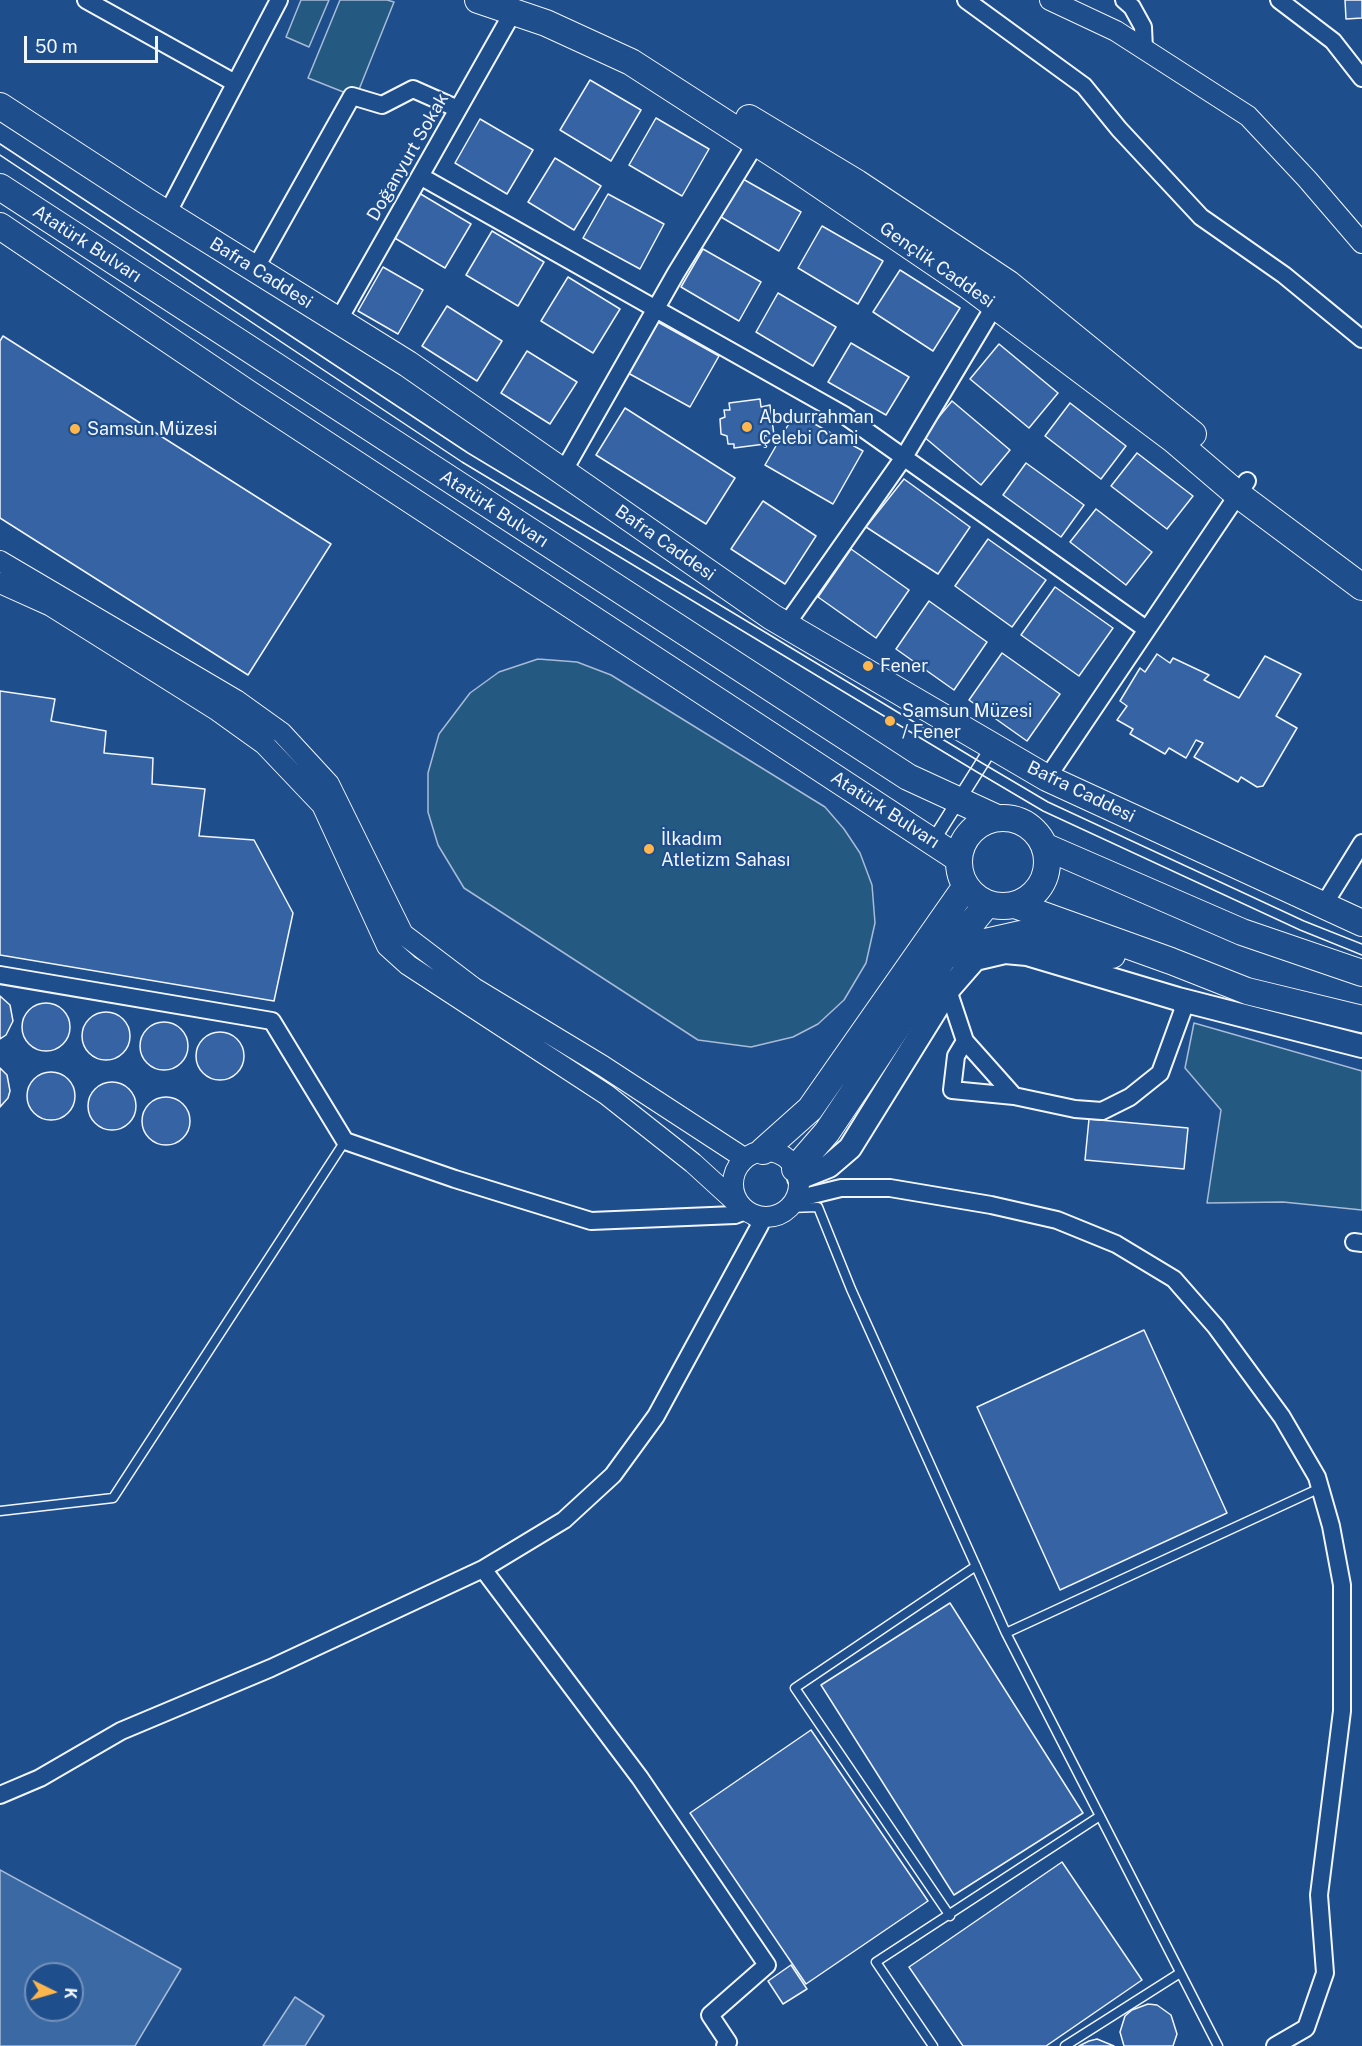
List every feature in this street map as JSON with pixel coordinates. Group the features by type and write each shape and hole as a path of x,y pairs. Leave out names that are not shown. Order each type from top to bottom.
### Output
{"main road":[{"name":"Gençlik Caddesi","path":"478,0 514,6 621,41 857,183 1009,284 1135,384 1242,487 1362,587"},
{"name":"Gençlik Caddesi","path":"514,6 631,62 756,143 995,305 1174,440 1362,568"},
{"name":"Bafra Caddesi","path":"0,106 167,214 408,364 786,625 1047,778 1362,923"},
{"name":"Atatürk Bulvarı","path":"0,187 908,777 997,818 1011,819 1025,824 1037,833 1044,846 1242,932 1362,973"},
{"name":"Atatürk Bulvarı","path":"0,225 259,401 959,859"},
{"name":"Atatürk Bulvarı","path":"966,886 960,873 959,859 963,844 971,832 983,823 997,818"},
{"path":"753,1154 810,1110 966,886 987,904 1001,907 1015,905 1028,899 1039,888 1046,875 1047,861 1044,846"},
{"path":"795,1189 827,1132 944,957 987,904"},
{"path":"1015,905 1171,961 1247,992"},
{"path":"944,957 981,943 1021,934 1097,950 1247,992 1362,1018"},
{"path":"795,1189 830,1166 850,1148 948,990 975,959 1005,952 1027,954 1178,999 1362,1046"}],"street":[{"path":"86,0 235,83"},
{"path":"167,214 279,0"},
{"path":"966,0 1084,86 1119,129 1201,217 1284,275 1362,339"},
{"path":"1050,0 1116,31 1248,116 1307,179 1362,243"},
{"path":"1124,0 1132,8 1143,27 1144,49"},
{"path":"1279,0 1333,41 1362,78"},
{"name":"Doğanyurt Sokak","path":"338,321 514,6"},
{"path":"255,269 352,96 382,105 413,89 458,109"},
{"path":"563,472 657,307 756,143"},
{"path":"420,176 844,414 1146,629"},
{"path":"786,625 904,457 995,305"},
{"path":"1047,778 1242,487"},
{"path":"0,561 236,700 282,733 329,784 403,934 474,988 753,1154 782,1155 795,1189"},
{"path":"0,583 51,606 218,711 264,744 322,805 387,946 408,965 607,1095 693,1163 760,1225 656,1416 613,1475 564,1520 483,1569 271,1668 121,1731 40,1778 0,1795"},
{"path":"933,841 992,747"},
{"path":"1323,906 1362,843"},
{"path":"0,975 272,1021 345,1142 591,1221 735,1215 746,1211 767,1218 779,1215 795,1189"},
{"path":"948,990 965,1041 1014,1096"},
{"path":"965,1041 956,1056 952,1089 1014,1096 1075,1109 1102,1111 1130,1097 1160,1073 1183,1011 1178,999"},
{"path":"746,1211 732,1186 733,1175 753,1154"},
{"path":"795,1189 890,1188 991,1205 1057,1220 1116,1244 1174,1279 1216,1327 1282,1417 1317,1477 1331,1526 1342,1596 1342,1712 1319,1894 1325,1973 1306,2028 1275,2046"},
{"path":"483,1569 640,1778 767,1965 710,2015 728,2042 725,2046"}],"lane":[{"path":"0,1511 113,1498 345,1142"},
{"path":"795,1189 818,1207 851,1289 1006,1633 1218,2046"},
{"path":"1006,1633 1320,1488"},
{"path":"950,1916 795,1688 976,1566"},
{"path":"933,2046 876,1962 950,1916 1100,1816"},
{"path":"1065,2046 1180,1973"}],"shaded area":[{"path":"301,0 329,0 309,47 286,37"},
{"path":"340,0 394,2 356,97 308,78"},
{"name":"İlkadım Atletizm Sahası","path":"538,659 577,662 611,675 825,807 844,829 860,853 872,885 875,923 866,963 844,1000 818,1024 793,1037 751,1047 698,1040 464,888 438,845 428,812 428,773 439,734 470,693 499,672"},
{"path":"1194,1023 1362,1071 1362,1210 1283,1202 1207,1203 1221,1110 1185,1068"},
{"path":"0,1870 181,1969 135,2046 0,2046"},
{"path":"295,1997 324,2016 305,2046 263,2046"}],"building":[{"path":"1345,0 1362,0 1362,18 1346,19"},
{"path":"590,80 641,110 611,161 560,130"},
{"path":"656,118 709,149 682,196 629,165"},
{"path":"480,119 533,150 507,194 455,163"},
{"path":"555,158 601,186 574,230 528,202"},
{"path":"743,179 801,212 779,251 721,217"},
{"path":"419,193 471,224 445,268 393,237"},
{"path":"608,194 664,224 640,269 583,238"},
{"path":"822,226 883,261 858,304 798,268"},
{"path":"492,231 544,262 518,306 466,275"},
{"path":"703,249 761,282 739,321 681,287"},
{"path":"383,267 423,290 398,334 358,311"},
{"path":"900,270 960,308 933,351 873,312"},
{"path":"568,277 620,309 593,353 541,321"},
{"path":"778,293 836,327 813,366 756,332"},
{"path":"447,306 502,341 477,381 422,346"},
{"path":"656,321 719,356 690,407 628,373"},
{"name":"Samsun Müzesi","path":"3,336 331,544 248,675 0,518 0,341"},
{"path":"851,343 909,377 886,415 828,382"},
{"path":"999,344 1058,393 1029,428 970,379"},
{"path":"527,351 577,382 550,424 501,393"},
{"name":"Abdurrahman Çelebi Cami","path":"760,399 761,407 770,405 774,435 764,436 765,444 734,448 734,444 728,444 727,436 721,434 720,419 725,417 724,410 730,410 729,403"},
{"path":"952,401 1010,450 981,485 923,436"},
{"path":"1070,403 1126,446 1101,479 1045,436"},
{"path":"625,408 735,478 706,524 596,455"},
{"path":"795,413 863,451 833,504 765,465"},
{"path":"1137,453 1193,496 1167,529 1111,486"},
{"path":"1026,463 1084,505 1061,537 1003,495"},
{"path":"904,479 970,527 938,574 866,527"},
{"path":"763,501 816,536 785,584 731,549"},
{"path":"1096,509 1152,552 1126,585 1070,542"},
{"path":"988,539 1046,580 1012,627 955,586"},
{"path":"851,549 909,590 876,638 818,597"},
{"path":"1055,587 1113,628 1079,676 1021,635"},
{"path":"929,601 987,642 954,690 896,649"},
{"path":"1002,653 1060,694 1027,741 969,700"},
{"path":"1157,654 1170,663 1173,658 1209,675 1204,680 1239,698 1265,656 1301,674 1276,716 1297,728 1263,786 1257,787 1241,777 1238,782 1194,757 1203,743 1196,740 1186,758 1169,748 1165,754 1130,734 1133,729 1117,720 1127,706 1120,701 1140,668 1145,672"},
{"path":"0,691 55,699 51,721 106,731 104,753 153,758 152,784 205,789 199,836 254,840 293,913 274,1001 0,955"},
{"path":"0,996 10,1005 13,1021 6,1035 0,1039"},
{"path":"46,1003 63,1010 70,1027 63,1044 46,1051 29,1044 22,1027 29,1010"},
{"path":"101,1012 111,1012 123,1019 130,1031 130,1041 123,1053 111,1060 101,1060 86,1049 82,1041 82,1031 93,1016"},
{"path":"164,1022 181,1029 188,1046 181,1063 164,1070 147,1063 140,1046 147,1029"},
{"path":"220,1032 237,1039 244,1056 237,1073 220,1080 203,1073 196,1056 203,1039"},
{"path":"0,1068 7,1075 10,1091 8,1098 0,1107"},
{"path":"51,1072 68,1079 75,1096 68,1113 51,1120 34,1113 27,1096 34,1079"},
{"path":"112,1082 129,1089 136,1106 129,1123 112,1130 95,1123 88,1106 95,1089"},
{"path":"166,1097 183,1104 190,1121 183,1138 166,1145 149,1138 142,1121 149,1104"},
{"path":"1089,1119 1188,1128 1184,1169 1085,1160"},
{"path":"1144,1330 1227,1513 1060,1590 977,1407"},
{"path":"950,1603 1083,1813 954,1895 821,1685"},
{"path":"811,1730 928,1901 806,1984 690,1813"},
{"path":"1062,1862 1142,1980 1046,2046 963,2046 909,1967"},
{"path":"791,1965 807,1989 783,2004 768,1981"},
{"path":"1148,2004 1157,2005 1171,2015 1177,2034 1173,2046 1124,2046 1120,2032 1125,2016 1132,2010"},
{"path":"1097,2039 1114,2046 1079,2046 1089,2041"}],"tram line":[{"path":"0,144 468,453 1048,802 1304,921 1362,944"},
{"path":"0,155 462,462 1043,811 1300,930 1362,955"}],"place":[{"name":"Abdurrahman Çelebi Cami","path":"747,427"},
{"name":"Samsun Müzesi","path":"75,429"},
{"name":"Fener","path":"868,666"},
{"name":"Samsun Müzesi / Fener","path":"890,721"},
{"name":"İlkadım Atletizm Sahası","path":"649,849"}]}
